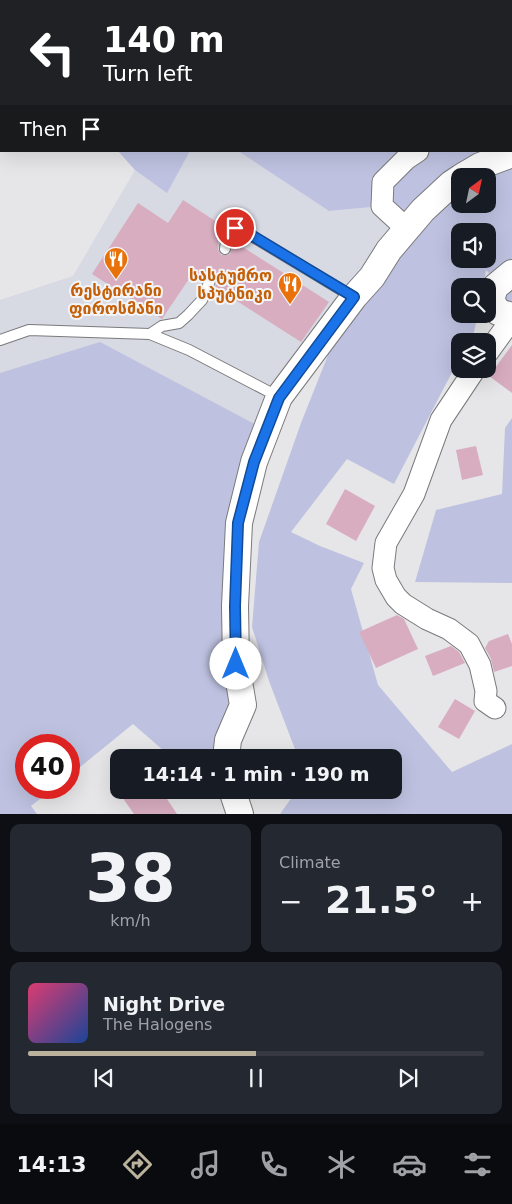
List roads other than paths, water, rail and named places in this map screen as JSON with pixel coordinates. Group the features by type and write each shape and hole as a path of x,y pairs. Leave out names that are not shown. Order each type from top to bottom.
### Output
{"street":[{"path":"407,229 382,206 383,182 406,159 416,152"},
{"path":"477,168 512,154"},
{"path":"227,749 228,740 243,705 236,664 235,606 238,523 254,462 279,398 354,297 372,277 389,250 423,210 451,183"},
{"path":"496,340 512,317 498,312 491,300 495,287 512,273"},
{"path":"469,378 441,420 414,494 386,543 383,568 386,580 396,597 403,604 427,619 450,629 469,644 480,665 486,690 485,701 495,708"},
{"path":"235,799 240,814"}],"lane":[{"path":"224,249 227,233 235,228 240,229 354,297"},
{"path":"150,334 162,326 179,323 188,315 202,300 210,278"},
{"path":"0,340 29,330 150,334 189,350 279,398"}],"place":[{"name":"რესტირანი ფიროსმანი","path":"116,280"},
{"name":"სასტუმრო სპუტნიკი","path":"290,305"}]}
